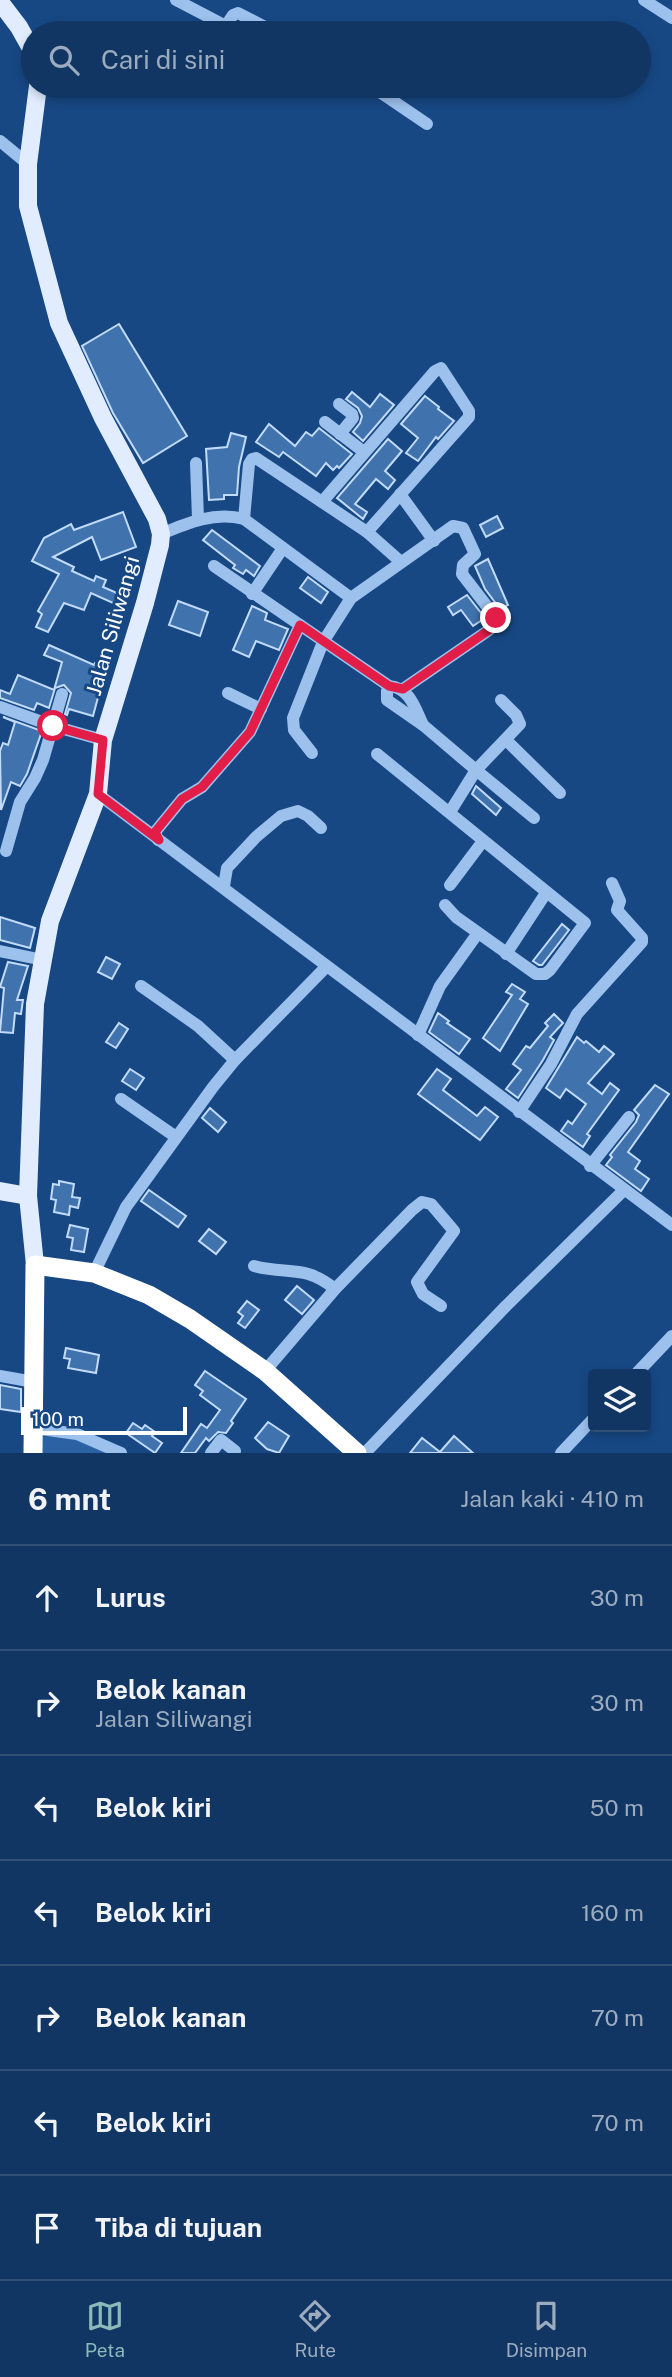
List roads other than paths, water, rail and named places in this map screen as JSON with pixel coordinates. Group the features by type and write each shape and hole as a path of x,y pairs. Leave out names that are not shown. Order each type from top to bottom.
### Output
{"highway":[{"path":"33,1453 35,1265 93,1273 149,1295 190,1319 265,1371 358,1453"}],"main road":[{"path":"0,2 21,31"},
{"name":"Jalan Siliwangi","path":"35,1265 28,1196 35,1004 50,921 98,794 103,740 145,603 161,534 157,519 103,418 63,335 29,212 29,164 37,98"},
{"path":"0,1191 28,1196"}],"street":[{"path":"176,0 216,21"},
{"path":"644,0 672,18"},
{"path":"230,21 233,15 238,13 254,21"},
{"path":"389,98 427,124"},
{"path":"0,141 29,164"},
{"path":"322,502 435,371 441,368 469,411 469,417 367,532"},
{"path":"339,404 354,418 340,434"},
{"path":"325,422 364,452"},
{"path":"244,519 249,464 256,458 367,532 401,562"},
{"path":"196,463 198,519"},
{"path":"400,494 434,541"},
{"path":"161,534 198,519 244,519 351,598"},
{"path":"312,753 298,737 292,724 324,642 351,598 453,526 463,528 475,554 463,565 462,574 496,618 496,622 489,630 387,691 387,700 423,725 534,818"},
{"path":"252,594 283,548"},
{"path":"214,566 324,642 408,694 423,725"},
{"path":"159,840 155,832 182,799 202,787 250,732 300,625"},
{"path":"228,693 261,709"},
{"path":"6,851 20,802 35,778 62,694"},
{"path":"450,812 476,770 517,729 520,719 501,700"},
{"path":"0,707 103,740"},
{"path":"506,740 560,793"},
{"path":"377,754 585,923 551,971 536,974 478,933 445,905"},
{"path":"98,794 224,886 326,967 672,1226"},
{"path":"224,886 227,868 256,837 281,816 298,811 321,828"},
{"path":"450,885 483,841"},
{"path":"519,1112 551,1064 577,1014 642,942 617,910 620,901 612,883"},
{"path":"506,954 546,893"},
{"path":"418,1035 440,986 478,933"},
{"path":"0,951 43,960"},
{"path":"93,1273 126,1207 176,1137 235,1060 326,967"},
{"path":"141,986 198,1026 235,1060"},
{"path":"121,1099 176,1137"},
{"path":"590,1166 629,1117"},
{"path":"365,1453 506,1306 624,1190"},
{"path":"265,1371 335,1289 422,1202 428,1202 454,1231 417,1282 423,1294 440,1306"},
{"path":"254,1266 276,1271 302,1270 324,1280 335,1289"},
{"path":"641,1369 672,1336"},
{"path":"0,1376 34,1382"},
{"path":"561,1453 588,1424"},
{"path":"33,1428 76,1434 121,1453"},
{"path":"211,1453 220,1440 235,1451"}]}
